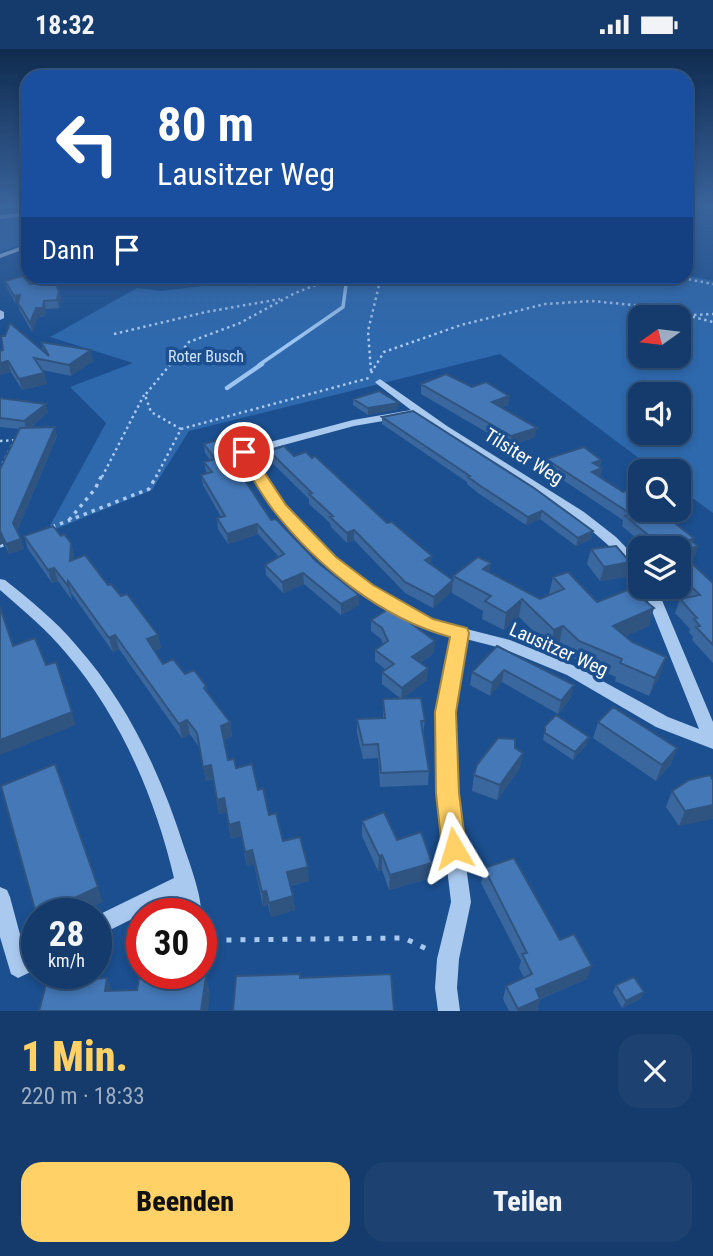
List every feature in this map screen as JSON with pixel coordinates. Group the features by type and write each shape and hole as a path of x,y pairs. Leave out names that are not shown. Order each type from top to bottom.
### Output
{"street":[{"path":"0,312 0,318"},
{"name":"Tilsiter Weg","path":"380,382 418,412 581,515 628,556"},
{"path":"244,452 353,423 418,412"},
{"name":"Lausitzer Weg","path":"244,452 280,508 330,561 367,589 427,624 505,644 572,671 662,722 713,741"},
{"path":"0,583 30,604 62,638 114,704 154,785 189,898"},
{"path":"654,599 713,741"},
{"path":"449,1011 446,988 449,959 461,902 447,793 445,712 460,633"},
{"path":"112,919 186,882"},
{"path":"0,897 18,967 21,966"}],"path":[{"path":"693,280 713,283"},
{"path":"67,521 95,489 145,394 189,342 240,323 285,298 320,284"},
{"path":"145,394 151,412 181,429 375,377 371,373 368,331 379,284"},
{"path":"114,334 206,312 285,298"},
{"path":"371,373 384,352 461,325 545,304 592,300 636,305"},
{"path":"691,316 713,314"},
{"path":"691,316 713,321"},
{"path":"46,530 149,489 181,429"},
{"path":"0,441 14,441 26,437"},
{"path":"0,469 14,441"},
{"path":"0,547 12,542"},
{"path":"217,938 404,938 449,959"}],"green space":[{"name":"Roter Busch","path":"693,277 713,281 713,513 691,497 691,459 640,459 500,354 189,431 152,490 46,533 106,423 70,387 133,363 50,337 137,288 162,291 218,284 693,284"}],"building":[{"path":"21,277 21,284 56,284 59,291 57,300 44,301 43,308 36,308 30,323 18,303 20,295 14,296 5,281"},
{"path":"10,323 49,356 41,342 91,350 69,365 34,358 44,373 19,379 8,361 0,363 0,351 3,350 1,336 5,336"},
{"path":"446,374 472,387 486,382 509,396 492,402 537,428 511,436 421,384"},
{"path":"379,391 399,403 368,408 353,399"},
{"path":"0,398 46,404 24,421 0,418"},
{"path":"413,411 534,488 593,531 578,538 542,511 528,517 382,417"},
{"path":"55,427 13,523 21,539 6,544 0,534 0,469 20,428"},
{"path":"221,439 239,461 233,462 271,520 276,519 316,561 359,595 341,604 303,573 282,582 265,565 284,554 257,524 227,534 217,518 225,516 201,475 212,472 204,462 215,459 204,444"},
{"path":"284,446 294,456 306,452 312,458 315,456 387,523 392,522 432,556 425,560 453,580 434,597 405,582 354,530 347,533 330,517 333,516 269,451"},
{"path":"584,447 601,460 593,463 602,468 592,472 623,492 628,491 628,512 546,459"},
{"path":"632,522 673,522 694,538 691,540 691,536 649,536"},
{"path":"53,526 71,543 70,561 85,555 108,585 111,584 121,596 127,594 158,635 147,639 163,664 173,659 185,674 194,670 230,722 221,726 228,760 234,759 236,768 252,764 258,790 263,788 269,815 276,813 283,841 300,837 308,867 287,872 293,896 269,903 266,891 262,892 252,850 245,852 239,822 229,825 224,798 217,800 211,765 203,767 197,733 187,720 179,724 115,635 109,638 68,581 68,586 54,568 48,570 24,536"},
{"path":"616,546 628,562 604,567 591,549"},
{"path":"478,557 491,563 483,569 540,599 564,589 553,577 568,572 597,602 628,590 628,599 643,599 654,608 613,626 632,642 666,657 655,678 620,663 622,659 579,641 563,626 554,630 522,599 506,613 485,601 491,596 453,576"},
{"path":"691,563 713,583 713,645 696,627 700,626 694,619 697,618 680,599 691,599 700,595 691,586"},
{"path":"0,607 13,646 35,638 46,665 56,662 72,712 0,740"},
{"path":"390,608 435,641 412,657 428,668 402,688 382,672 394,664 375,650 388,641 382,628 371,620"},
{"path":"497,646 574,685 561,701 504,670 492,683 472,672"},
{"path":"421,698 425,721 421,721 429,771 381,773 378,744 363,745 357,719 385,718 383,699"},
{"path":"613,707 677,748 662,765 598,722"},
{"path":"556,715 589,737 575,752 545,733 545,726"},
{"path":"498,738 515,739 515,748 523,753 500,785 474,775 477,765"},
{"path":"55,764 98,887 75,898 32,898 1,786"},
{"path":"710,775 713,780 713,805 685,811 672,791 689,780"},
{"path":"384,812 397,840 421,832 432,863 390,875 382,855 379,856 362,821"},
{"path":"514,858 560,940 574,934 592,966 536,989 540,999 518,1009 506,986 532,974 522,954 527,953 484,868"},
{"path":"300,974 300,978 391,974 394,1011 233,1011 236,976"},
{"path":"634,977 644,992 626,1001 616,985"},
{"path":"45,989 204,989 201,1011 39,1011"}],"waterway":[{"path":"259,365 343,307 348,284"},
{"path":"227,388 262,364"}],"route":[{"path":"244,452 280,508 330,561 367,589 427,624 460,633 445,712 447,793 454,848"}]}
